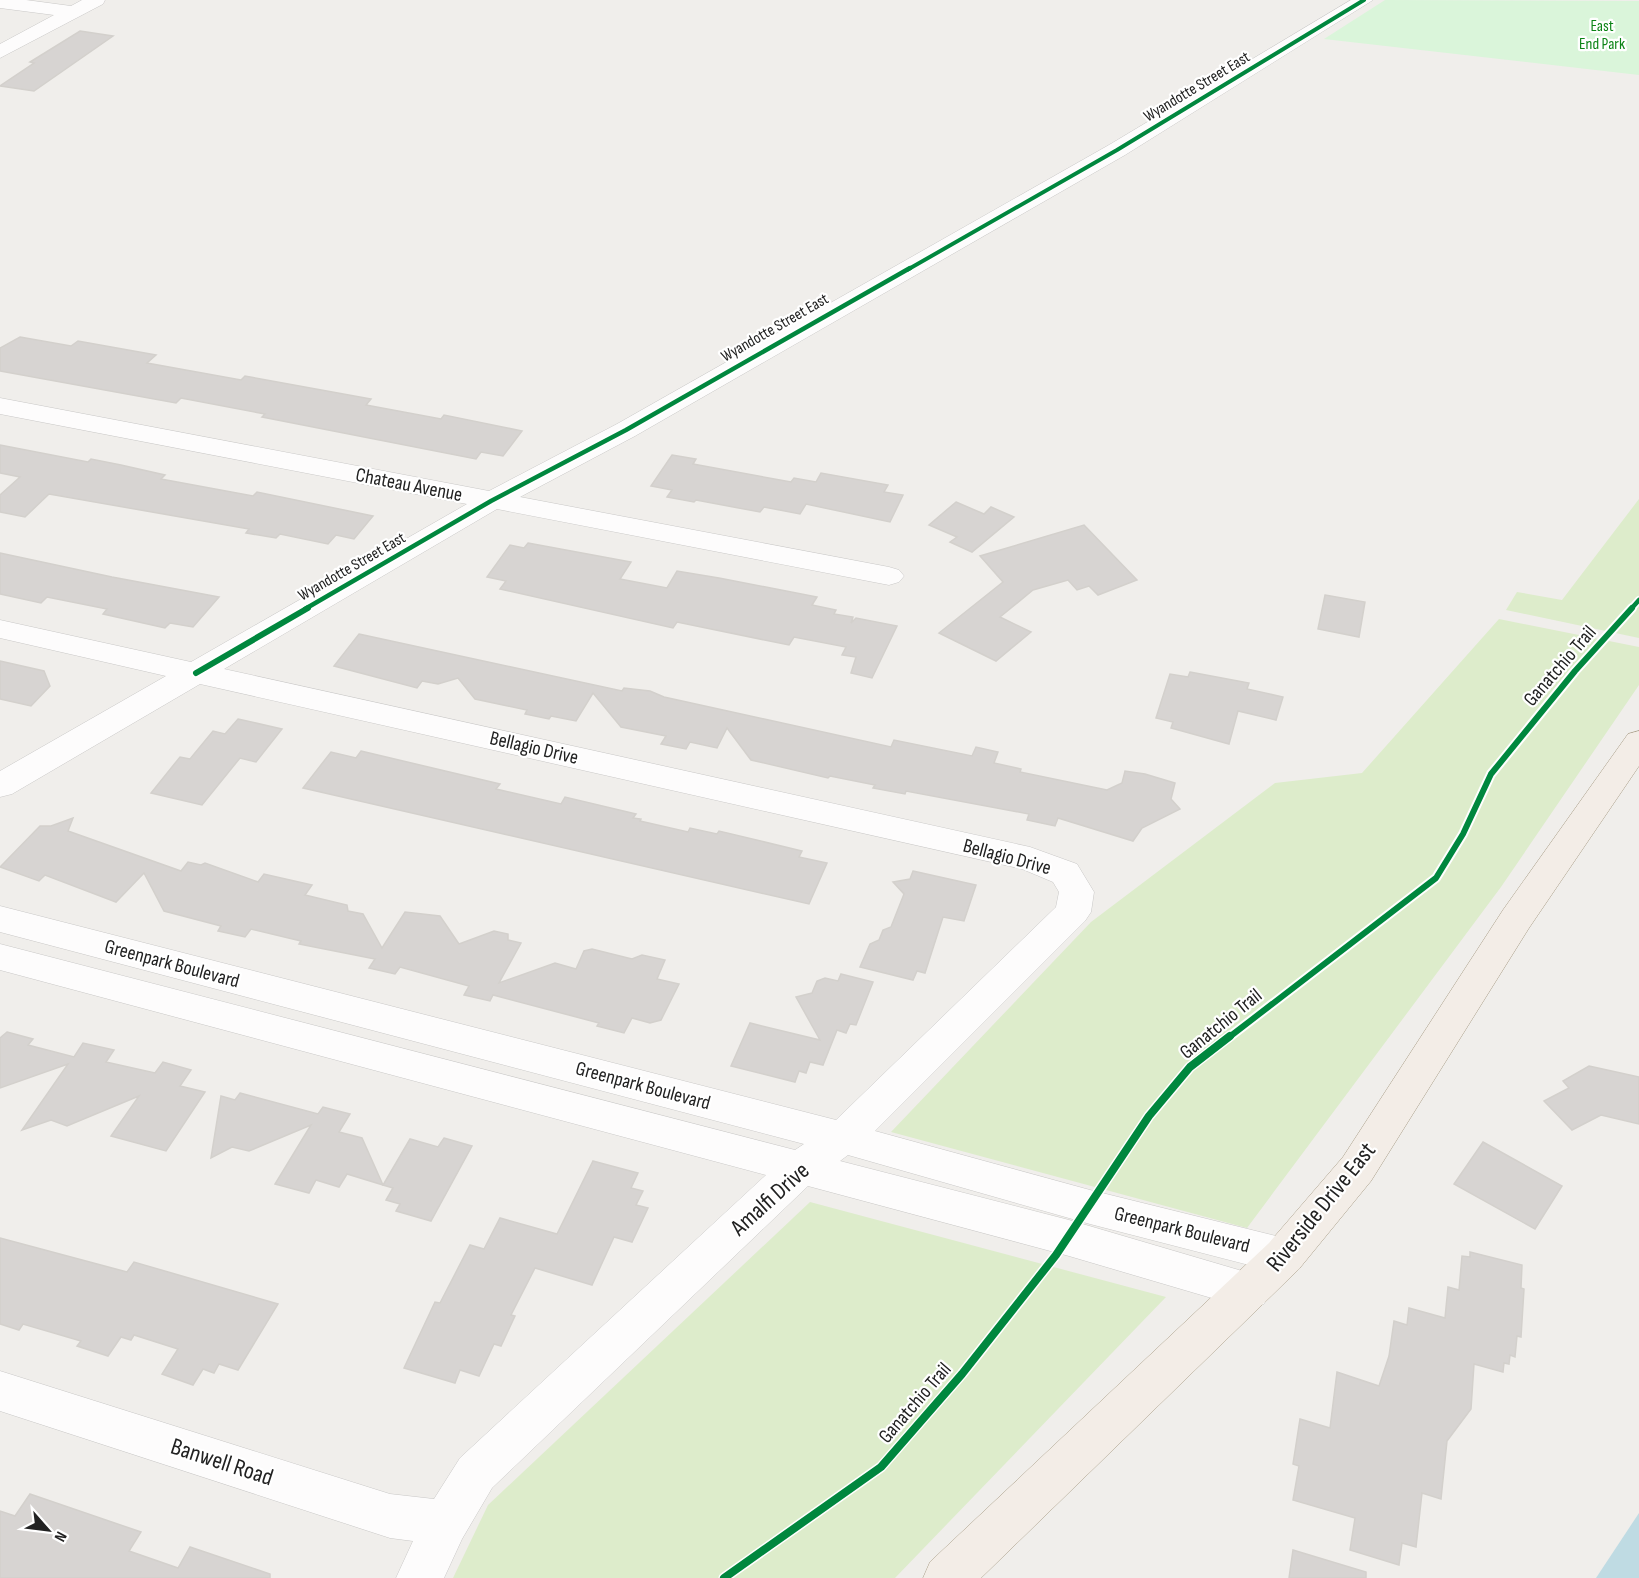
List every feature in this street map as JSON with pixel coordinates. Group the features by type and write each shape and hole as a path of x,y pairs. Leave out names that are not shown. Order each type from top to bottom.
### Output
{"main road":[{"name":"Riverside Drive East","path":"947,1578 1249,1291 1284,1256 1357,1169 1516,920 1639,742"}],"street":[{"path":"0,52 96,0"},
{"name":"Wyandotte Street East","path":"0,786 491,501 626,430 1117,150 1364,0"},
{"path":"0,2 73,12"},
{"name":"Chateau Avenue","path":"0,405 890,576"},
{"name":"Bellagio Drive","path":"0,629 1019,856 1065,873"},
{"name":"Amalfi Drive","path":"420,1578 446,1523 476,1473 801,1167 843,1138 1073,912 1077,892 1065,873"},
{"name":"Greenpark Boulevard","path":"0,919 843,1138 1090,1207 1284,1256"},
{"name":"Greenpark Boulevard","path":"0,957 1069,1238 1249,1291"},
{"name":"Banwell Road","path":"0,1391 390,1516 446,1523"}],"green space":[{"name":"East End Park","path":"1385,0 1639,1 1639,75 1324,39"},
{"path":"1639,499 1639,638 1506,610 1517,592 1562,600"},
{"path":"1499,619 1639,647 1639,685 1501,887 1247,1228 891,1132 1091,922 1275,783 1362,773"},
{"path":"810,1202 1166,1297 895,1578 453,1578 488,1505"}],"water":[{"path":"1639,1513 1639,1578 1596,1578"}],"building":[{"path":"80,31 113,36 34,91 0,86 34,63 30,62"},
{"path":"20,337 71,346 78,341 156,355 147,363 241,380 245,376 371,399 366,405 441,419 444,415 522,431 503,456 481,452 476,459 262,417 265,414 181,398 176,403 0,371 0,348"},
{"path":"0,445 88,462 91,459 165,475 161,479 253,496 257,492 373,516 354,539 336,535 328,544 280,534 276,538 246,533 249,529 49,494 25,517 0,512 0,495 20,477 0,473"},
{"path":"672,455 696,459 693,464 791,482 794,478 816,482 821,473 888,485 884,492 903,495 890,522 806,504 800,514 764,507 760,512 696,500 694,502 667,497 672,490 651,486"},
{"path":"956,502 984,514 991,507 1014,517 972,552 950,542 957,537 929,525"},
{"path":"1084,525 1137,580 1098,595 1089,586 1077,590 1068,580 1033,590 1000,617 1031,632 996,661 939,633 1003,582 980,556"},
{"path":"528,543 631,562 620,579 667,588 677,571 719,578 817,597 812,605 836,610 834,614 853,617 851,623 856,618 897,626 872,678 851,673 856,657 842,655 846,647 794,637 789,645 677,622 673,628 500,589 506,581 487,577 510,545 524,548"},
{"path":"0,553 219,597 193,627 170,623 165,628 103,614 107,609 47,597 41,603 0,594"},
{"path":"1325,595 1365,602 1359,637 1318,629"},
{"path":"359,634 622,691 624,688 650,691 664,697 891,747 894,740 972,756 976,747 998,752 994,763 1021,769 1020,772 1107,790 1122,783 1125,771 1145,774 1175,783 1171,799 1180,809 1142,828 1133,841 1058,818 1055,826 1027,820 1029,814 906,791 905,794 873,788 875,785 830,776 828,778 751,760 727,728 717,748 690,742 686,749 661,744 666,736 621,727 593,693 576,721 551,716 549,719 525,714 527,710 475,699 458,678 438,684 422,681 417,688 334,666"},
{"path":"0,661 44,671 50,686 31,706 0,699"},
{"path":"1190,672 1249,683 1247,689 1283,697 1276,720 1238,711 1229,744 1171,728 1173,722 1156,718 1170,674 1188,677"},
{"path":"238,719 282,729 256,762 240,758 202,805 151,793 180,757 190,759 213,731 225,734"},
{"path":"361,751 500,784 496,789 561,804 565,797 636,814 633,818 641,819 640,821 688,832 690,828 717,834 719,831 802,851 799,857 827,863 809,904 303,788 331,752 356,758"},
{"path":"73,818 68,831 181,871 188,862 201,865 205,863 258,882 264,874 312,885 305,895 347,905 348,911 363,914 382,948 405,912 440,916 459,944 494,931 508,934 508,940 521,943 499,983 555,963 576,969 584,951 592,949 632,959 642,955 665,960 657,979 679,984 661,1020 650,1023 632,1018 624,1033 597,1026 599,1023 493,995 490,1001 464,995 469,986 400,967 395,974 369,968 375,959 299,944 301,941 251,929 245,937 218,931 221,926 164,911 144,873 116,902 45,875 39,881 0,867 40,826 51,826"},
{"path":"913,871 976,885 964,921 943,917 925,973 917,971 913,980 860,967 870,944 879,940 883,930 891,927 904,894 893,882 910,879"},
{"path":"841,974 873,982 856,1025 850,1024 846,1033 837,1030 823,1065 810,1062 806,1073 799,1071 795,1082 731,1066 750,1023 820,1040 796,997 812,993 817,981 825,978 838,981"},
{"path":"7,1032 33,1039 28,1045 74,1057 83,1043 114,1050 106,1062 155,1073 163,1062 191,1070 180,1086 205,1092 166,1151 111,1136 139,1096 67,1126 51,1120 22,1130 68,1064 0,1088 0,1038"},
{"path":"1589,1066 1639,1077 1639,1124 1601,1115 1572,1130 1544,1101 1569,1088 1563,1081"},
{"path":"240,1093 318,1114 323,1107 350,1114 339,1132 362,1138 383,1185 347,1174 339,1187 316,1180 309,1193 275,1184 311,1125 249,1151 232,1147 211,1158 221,1096 235,1100"},
{"path":"444,1138 472,1146 431,1221 396,1211 400,1204 386,1200 393,1188 383,1185 410,1139 438,1147"},
{"path":"1483,1142 1562,1186 1535,1229 1454,1184"},
{"path":"593,1161 638,1173 631,1188 643,1191 636,1205 648,1208 632,1242 614,1237 592,1285 535,1268 511,1315 515,1316 501,1346 494,1344 479,1376 460,1370 455,1383 404,1368 435,1302 440,1303 470,1245 484,1249 500,1218 557,1234"},
{"path":"0,1238 127,1272 134,1262 278,1304 238,1370 219,1364 214,1373 203,1369 193,1385 162,1374 178,1349 134,1335 131,1340 121,1337 108,1356 77,1346 81,1341 23,1324 19,1330 0,1324"},
{"path":"1470,1252 1522,1265 1521,1288 1524,1289 1521,1337 1517,1336 1515,1357 1510,1355 1509,1364 1504,1363 1503,1372 1474,1364 1471,1409 1447,1441 1441,1499 1422,1493 1416,1547 1402,1543 1399,1565 1350,1550 1355,1518 1293,1500 1299,1466 1293,1464 1300,1419 1330,1428 1337,1372 1379,1386 1389,1356 1394,1321 1407,1325 1409,1308 1445,1318 1448,1287 1459,1290 1462,1256 1470,1257"},
{"path":"30,1494 141,1532 129,1551 178,1568 190,1547 270,1574 270,1578 0,1578 0,1511 15,1516"},
{"path":"1293,1550 1366,1572 1366,1578 1289,1578"}],"cycle path":[{"path":"196,673 491,501 626,430 1117,150 1364,0"},
{"name":"Ganatchio Trail","path":"724,1578 881,1467 962,1374 1056,1255 1149,1116 1190,1067 1436,878 1463,834 1491,774 1575,671 1639,600"}]}
